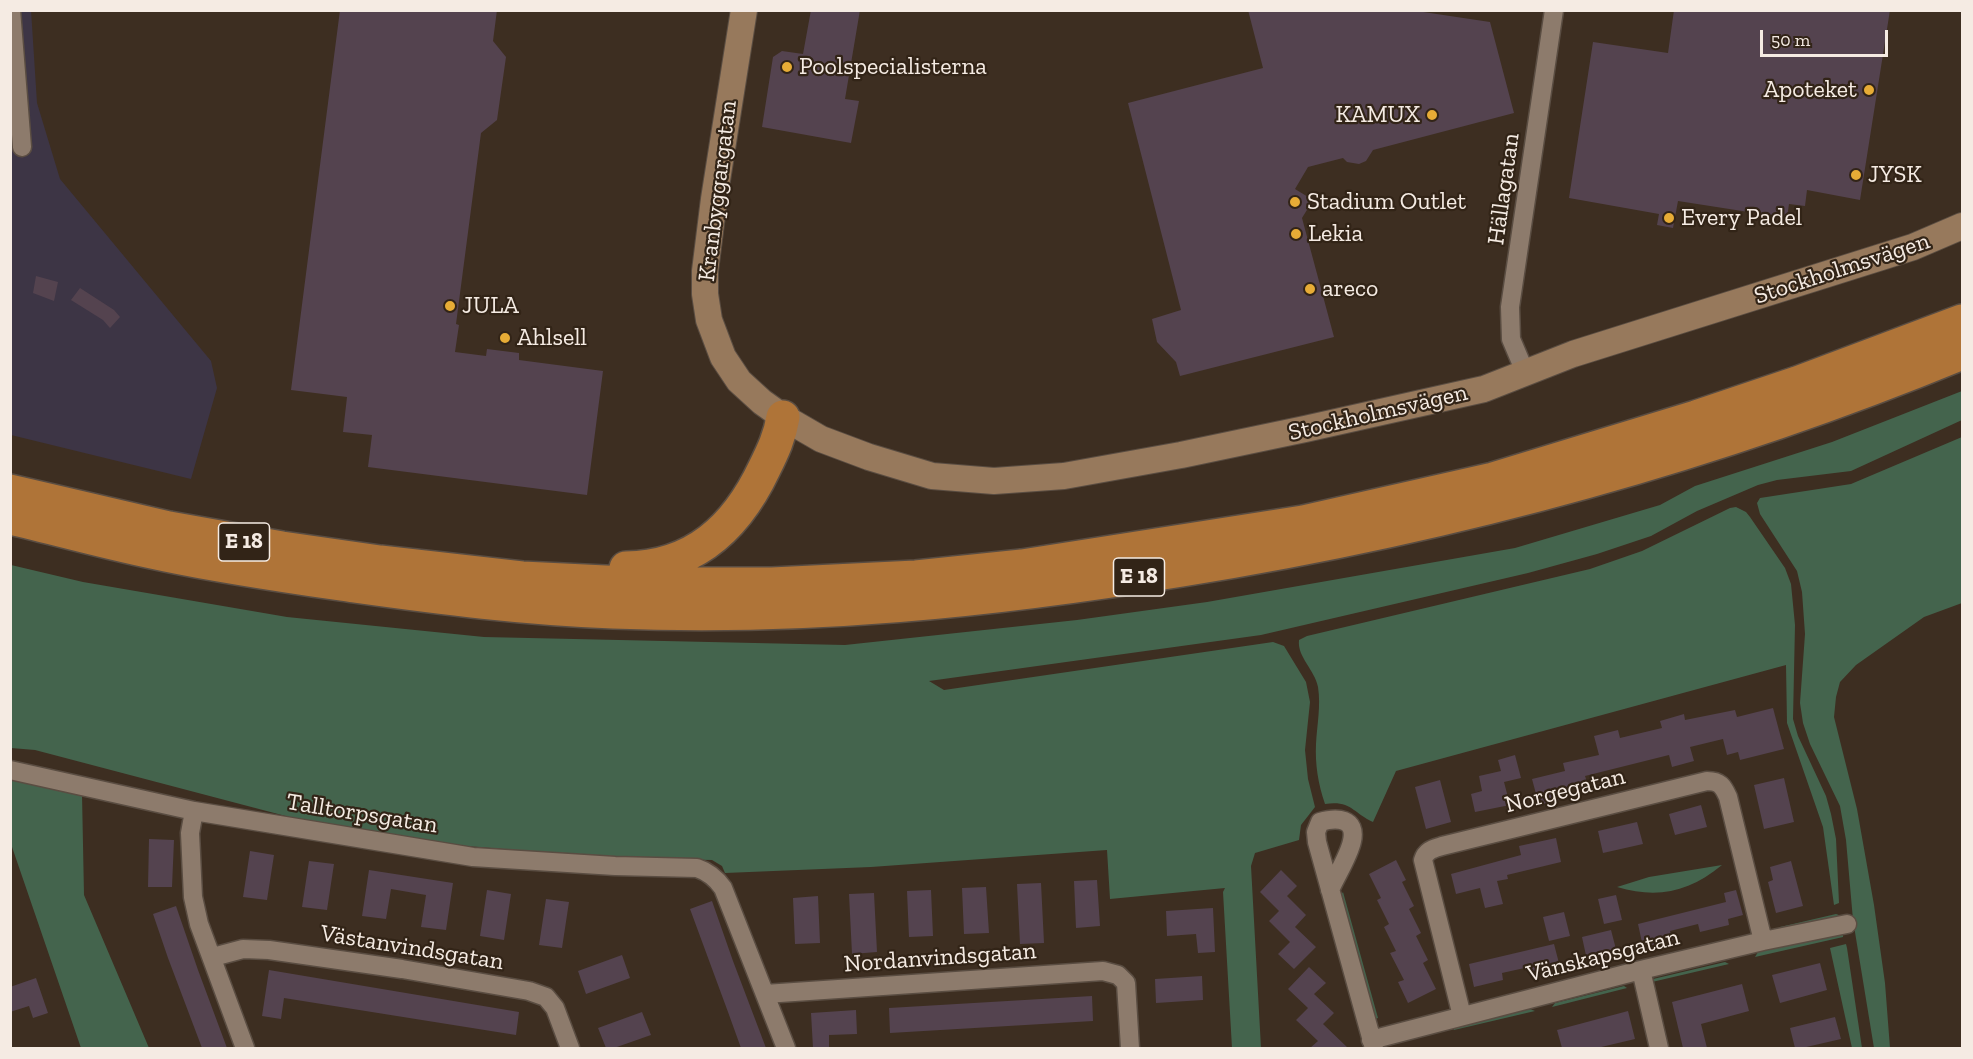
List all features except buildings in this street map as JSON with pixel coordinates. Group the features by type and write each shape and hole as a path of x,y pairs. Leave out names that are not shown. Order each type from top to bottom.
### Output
{"highway":[{"name":"E 18","path":"10,491 169,528 282,548 522,578 772,584 916,577 1011,567 1303,522 1493,479 1797,383 1962,321"},
{"name":"E 18","path":"10,518 166,555 288,577 435,597 639,613 763,613 906,606 1076,587 1241,561 1425,523 1623,472 1749,433 1856,396 1962,353"},
{"name":"E 18","path":"428,568 451,558 620,568 651,566 680,558 714,538 742,509 780,436 783,417"}],"street":[{"path":"11,10 22,147"},
{"name":"Kranbyggargatan","path":"744,10 714,199 705,271 705,294 709,320 723,357 740,381 762,402 783,417"},
{"name":"Hällagatan","path":"1525,372 1511,339 1510,307 1554,10"},
{"name":"Stockholmsvägen","path":"783,417 821,439 869,457 932,476 994,481 1032,480 1181,455 1484,389 1525,372 1647,330 1809,282 1913,248 1962,226"},
{"name":"Talltorpsgatan","path":"10,770 194,811 473,857 615,866 697,868 710,873 723,888 765,994"},
{"name":"Norgegatan","path":"1462,1016 1423,860 1425,854 1430,850 1442,846 1707,781 1716,781 1724,787 1728,797 1764,941"},
{"path":"194,811 190,832 193,897 199,924 245,1048"},
{"path":"1330,890 1373,1044"},
{"name":"Vänskapsgatan","path":"1373,1044 1462,1016 1641,970 1847,924"},
{"name":"Västanvindsgatan","path":"213,957 243,949 269,950 402,969 529,991 546,997 555,1008 570,1048"},
{"path":"1641,970 1659,1048"},
{"name":"Nordanvindsgatan","path":"765,994 1103,971 1118,975 1126,983 1130,1048"},
{"path":"765,994 786,1048"}],"shaded area":[{"path":"31,10 37,103 60,179 211,361 217,388 191,479 11,435 10,11"}],"green space":[{"path":"1962,391 1962,420 1851,471 1777,480 1758,485 1697,511 1651,536 1597,554 1528,573 1261,635 929,681 944,690 1273,642 1284,646 1306,682 1310,702 1305,750 1308,779 1315,807 1301,825 1299,840 1255,853 1251,866 1261,1048 1232,1048 1223,892 1225,888 1110,899 1107,850 871,867 725,873 722,866 712,860 614,858 466,846 297,819 35,750 11,748 11,565 83,582 287,617 484,637 845,645 1077,620 1207,602 1515,548 1660,505 1695,486 1832,442"},
{"path":"1962,437 1962,603 1924,617 1856,665 1840,682 1836,697 1834,717 1857,809 1885,983 1890,1048 1874,1048 1853,920 1846,840 1840,806 1810,744 1803,723 1800,703 1805,634 1802,592 1797,571 1760,514 1757,503 1760,498 1851,484"},
{"path":"1736,507 1750,517 1785,568 1791,584 1795,625 1793,719 1798,736 1826,796 1831,814 1836,839 1839,903 1834,905 1823,827 1787,723 1786,665 1396,771 1373,822 1341,804 1325,804 1316,759 1318,687 1303,658 1299,640 1307,636 1590,569 1642,551"},
{"path":"10,778 82,794 84,895 149,1048 81,1048 11,844"},
{"path":"1722,865 1697,882 1672,891 1632,891 1617,887 1649,877"},
{"path":"1343,892 1378,1018 1375,1019 1343,904 1341,895"},
{"path":"1839,915 1841,924 1785,930 1780,927"},
{"path":"1843,934 1843,937 1755,957 1758,952"},
{"path":"1846,944 1862,1048 1852,1048 1830,948"},
{"path":"1725,962 1729,964 1652,982 1653,979"},
{"path":"1624,986 1627,988 1552,1007 1555,1003"},
{"path":"1530,1009 1535,1011 1454,1030 1453,1028"}],"place":[{"name":"Poolspecialisterna","path":"787,67"},
{"name":"Apoteket","path":"1869,90"},
{"name":"KAMUX","path":"1432,115"},
{"name":"JYSK","path":"1856,175"},
{"name":"Stadium Outlet","path":"1295,202"},
{"name":"Every Padel","path":"1669,218"},
{"name":"Lekia","path":"1296,234"},
{"name":"areco","path":"1310,289"},
{"name":"JULA","path":"450,306"},
{"name":"Ahlsell","path":"505,338"}]}
